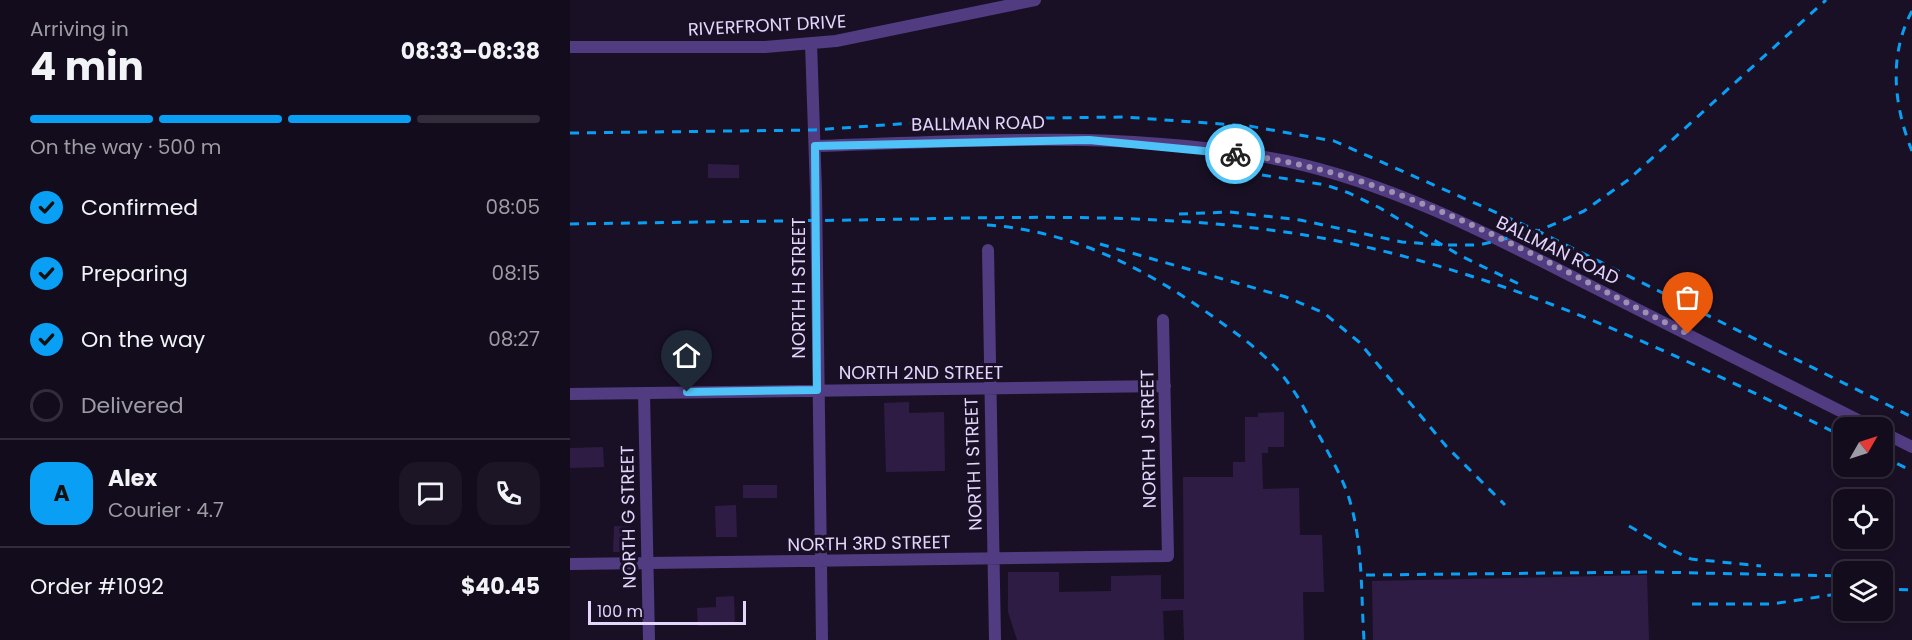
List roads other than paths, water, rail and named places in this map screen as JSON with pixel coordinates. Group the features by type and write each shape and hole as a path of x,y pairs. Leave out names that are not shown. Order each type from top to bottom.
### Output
{"street":[{"name":"RIVERFRONT DRIVE","path":"570,47 765,47 837,41 1035,0"},
{"name":"NORTH H STREET","path":"811,43 815,146 822,640"},
{"name":"BALLMAN ROAD","path":"815,146 1036,139 1121,141 1253,156 1342,176 1405,198 1501,241 1852,417"},
{"name":"NORTH I STREET","path":"988,250 995,640"},
{"name":"NORTH J STREET","path":"1163,321 1168,556"},
{"name":"NORTH 2ND STREET","path":"570,394 1165,386"},
{"name":"NORTH G STREET","path":"644,393 649,640"},
{"path":"1893,438 1912,447"},
{"name":"NORTH 3RD STREET","path":"570,564 1168,556"}],"railway":[{"path":"1179,214 1229,212 1300,220 1402,242 1444,245 1479,245 1538,231 1584,211 1628,180 1826,0"},
{"path":"1912,11 1899,46 1896,81 1901,116 1912,151"},
{"path":"570,133 814,130 969,119 1124,117 1249,126 1334,141 1538,231 1912,417"},
{"path":"1262,175 1326,185 1349,193 1380,208 1461,256 1519,284"},
{"path":"570,224 1089,218 1205,223 1321,238 1440,266 1558,307 1674,355 1833,432"},
{"path":"987,225 1050,235 1109,256 1138,270 1193,302 1228,327 1279,371 1305,409 1338,471 1348,496 1355,521 1360,555 1364,640"},
{"path":"1100,244 1286,297 1324,313 1359,342 1446,446 1505,505"},
{"path":"1893,462 1912,471"},
{"path":"1629,526 1691,559 1761,566"},
{"path":"1366,575 1651,572 1833,576"},
{"path":"1893,589 1912,590"},
{"path":"1692,604 1772,604 1833,595"}]}
